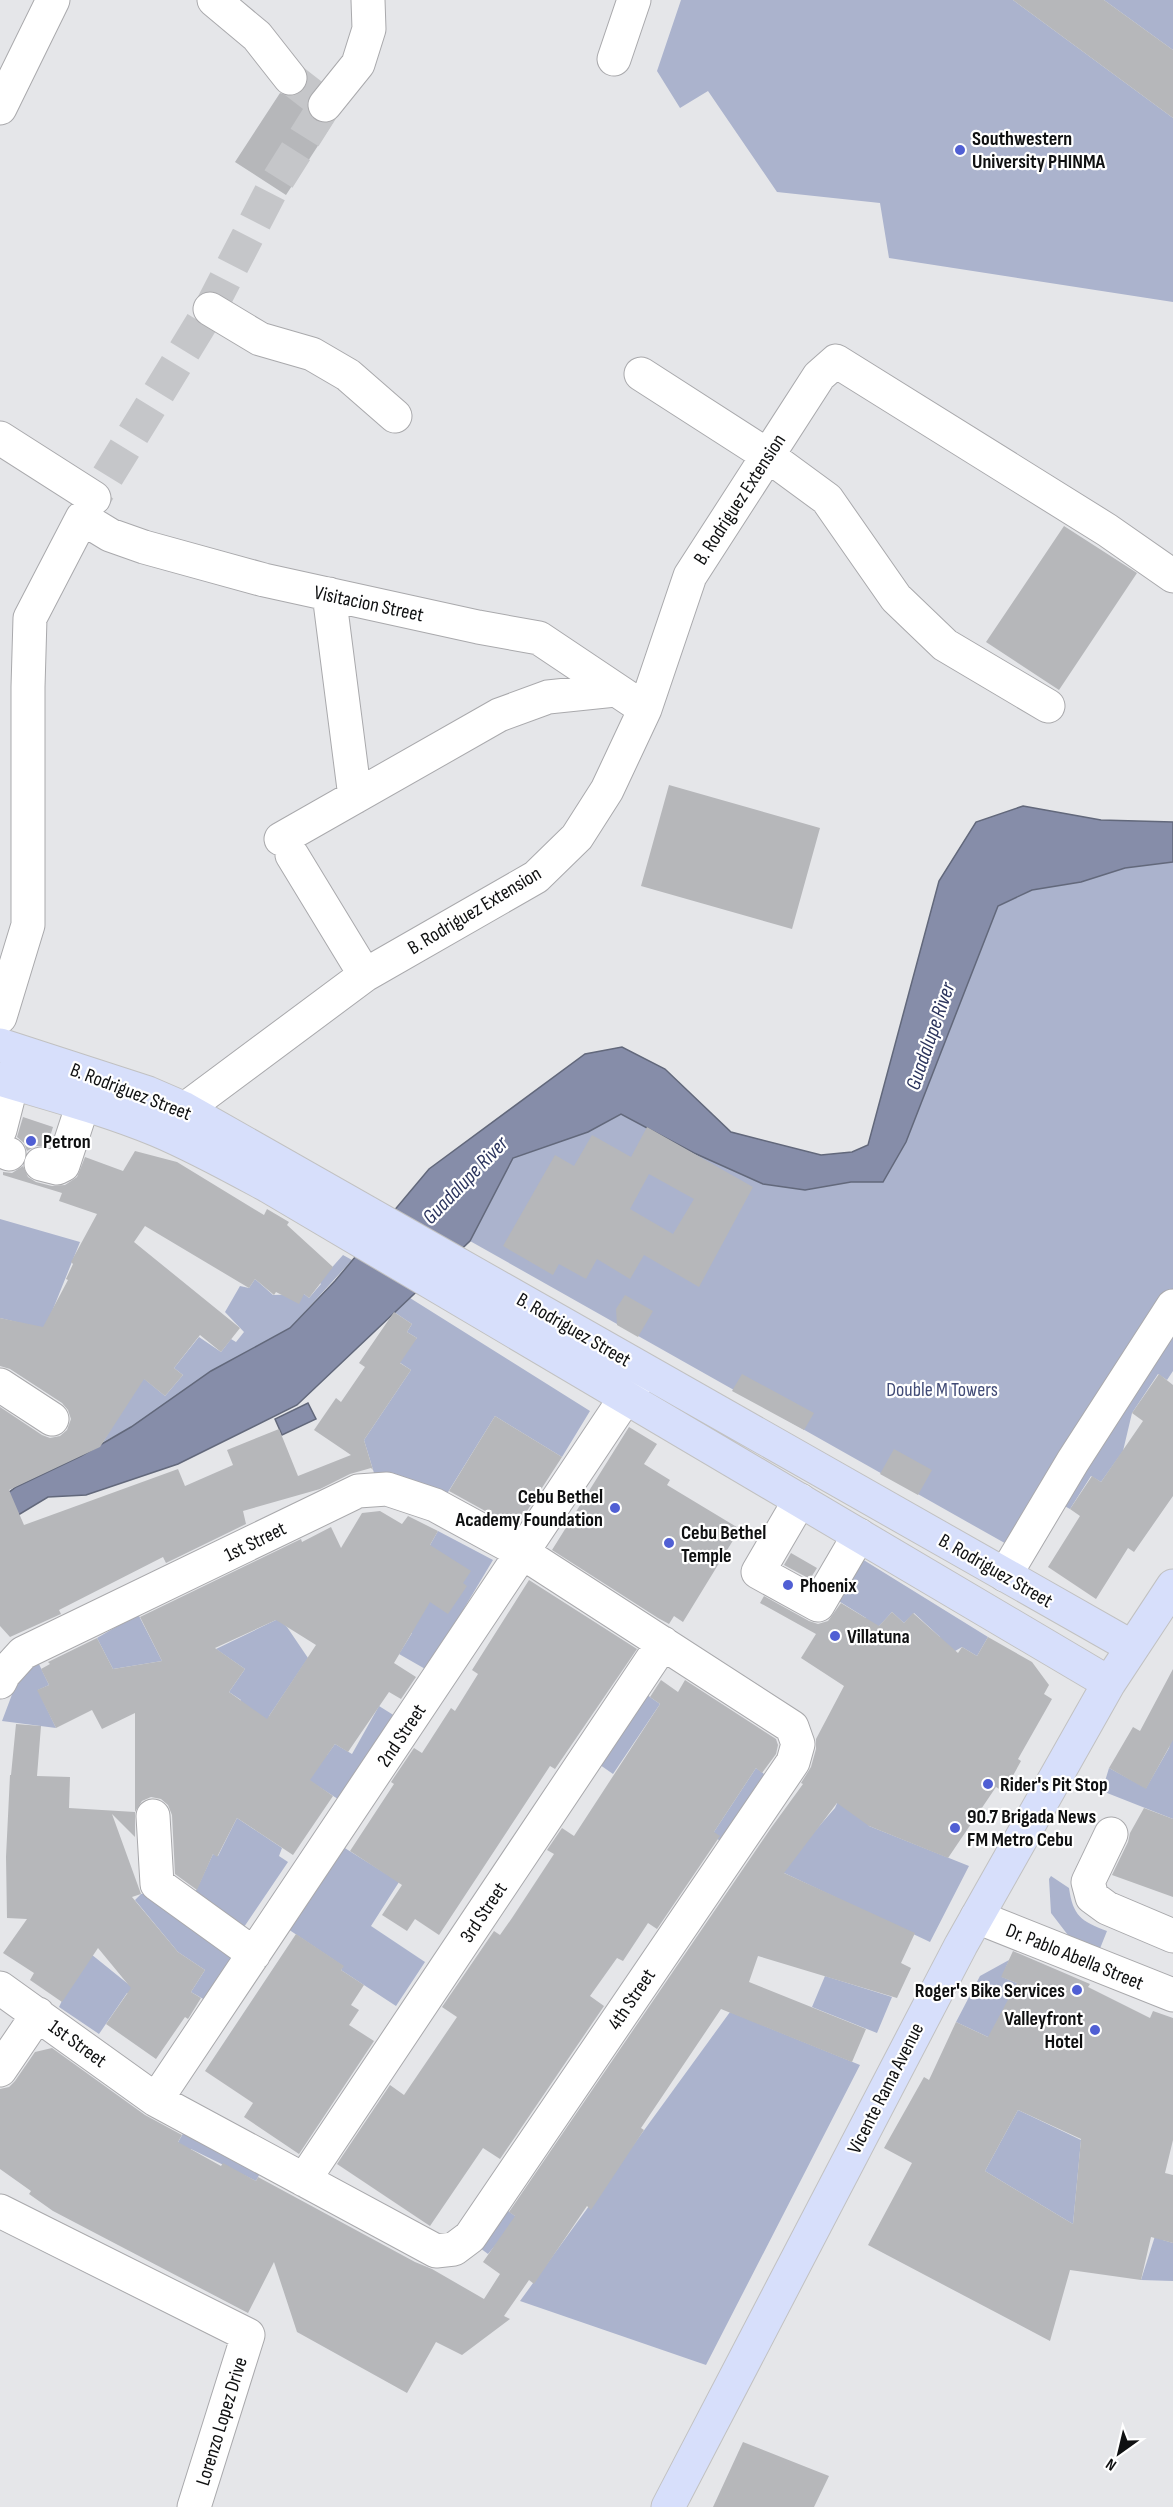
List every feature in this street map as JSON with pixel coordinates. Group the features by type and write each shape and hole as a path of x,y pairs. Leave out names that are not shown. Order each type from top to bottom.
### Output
{"main road":[{"name":"B. Rodriguez Street","path":"0,1045 117,1082 185,1109 352,1218 477,1291 626,1397 1109,1683"},
{"name":"B. Rodriguez Street","path":"6,1081 83,1104 160,1131 352,1218"},
{"name":"B. Rodriguez Street","path":"477,1291 645,1369 1132,1647"},
{"name":"Vicente Rama Avenue","path":"668,2507 905,2049 977,1917 1109,1683 1173,1586"}],"street":[{"path":"0,108 53,0"},
{"path":"214,0 256,36 290,78"},
{"path":"325,105 358,64 369,29 368,0"},
{"path":"614,59 634,0"},
{"path":"210,309 260,339 312,354 348,375 395,416"},
{"name":"B. Rodriguez Extension","path":"160,1131 185,1109 365,975 536,878 577,837 607,790 645,709 690,576 819,376 836,361 1107,530 1173,576"},
{"path":"641,374 767,455 827,499 896,598 945,645 1048,706"},
{"name":"Visitacion Street","path":"0,438 88,508 110,535 144,547 264,580 478,627 539,638 645,709"},
{"path":"0,1017 28,925 30,618 88,508"},
{"path":"328,594 355,797"},
{"path":"365,975 287,847 355,797 499,715 548,696 615,690"},
{"path":"3,1144 6,1081"},
{"path":"41,1164 57,1168 63,1165 83,1104"},
{"path":"1005,1575 1073,1461 1173,1306"},
{"name":"2nd Street","path":"156,2100 645,1369"},
{"path":"0,1385 52,1419"},
{"name":"1st Street","path":"0,1682 3,1674 23,1653 358,1491 387,1489 435,1505 523,1553"},
{"path":"800,1500 758,1572 818,1605 858,1535"},
{"name":"4th Street","path":"156,2100 436,2252 454,2249 470,2237 793,1762 798,1744 792,1727 523,1553"},
{"name":"3rd Street","path":"304,2180 663,1644"},
{"path":"153,1816 157,1884 254,1954"},
{"path":"1112,1834 1088,1882 1092,1897 1107,1908 1173,1936"},
{"name":"Dr. Pablo Abella Street","path":"977,1917 1173,1995"},
{"name":"1st Street","path":"0,1988 156,2100"},
{"path":"0,2070 38,2014"},
{"name":"Lorenzo Lopez Drive","path":"0,2211 248,2335 194,2507"}],"green space":[{"name":"Southwestern University PHINMA","path":"681,0 1013,0 1173,118 1173,302 889,258 880,203 777,192 708,91 680,108 657,71"},
{"path":"1104,0 1173,0 1173,50"},
{"name":"Double M Towers","path":"1173,862 1173,1371 1167,1380 1158,1374 1132,1413 1123,1451 1101,1482 1091,1476 1070,1509 1057,1502 1024,1554 470,1241 513,1158 588,1132 621,1114 694,1153 763,1184 805,1190 851,1182 883,1182 906,1142 998,906 1032,890 1081,882 1125,868"},
{"path":"0,1219 80,1242 45,1329 0,1318"},
{"path":"343,1255 352,1260 290,1328 211,1371 132,1427 103,1442 142,1377 165,1396 183,1375 174,1368 199,1337 221,1352 231,1339 236,1342 244,1332 225,1312 240,1286 249,1288 255,1279 273,1295 304,1294 309,1298 321,1284 319,1282"},
{"path":"410,1298 590,1411 562,1457 495,1416 445,1497 374,1473 364,1440 411,1370 396,1360 417,1338 407,1332 412,1324 394,1312"},
{"path":"438,1531 493,1560 427,1670 399,1654 412,1633 402,1627 412,1577"},
{"path":"862,1559 988,1637 977,1656 962,1647 943,1658 940,1637 914,1613 904,1623 892,1612 851,1657 866,1618 837,1600"},
{"path":"138,1614 162,1661 113,1669 97,1638"},
{"path":"278,1619 287,1627 308,1658 269,1716 327,1755 335,1744 352,1754 379,1706 395,1716 341,1801 240,1736 241,1700 229,1692 245,1669 216,1649"},
{"path":"38,1662 49,1685 38,1690 56,1728 2,1721 22,1668"},
{"path":"640,1690 660,1704 613,1774 593,1760"},
{"path":"1173,1731 1173,1819 1102,1791 1109,1768 1146,1788 1169,1748"},
{"path":"756,1768 771,1779 727,1846 712,1835"},
{"path":"848,1778 869,1826 969,1866 930,1942 780,1871 835,1808"},
{"path":"237,1818 282,1848 279,1856 288,1862 242,1930 194,1895 213,1854 218,1856"},
{"path":"332,1840 399,1882 371,1926 425,1962 396,2006 341,1970 343,1966 279,1923"},
{"path":"1051,1876 1069,1888 1073,1905 1080,1916 1107,1931 1099,1951 1071,1939 1051,1913 1049,1879"},
{"path":"150,1893 234,1958 205,2000 191,1992 205,1970 178,1952 135,1900 141,1894"},
{"path":"86,1950 138,1992 127,1993 99,2034 59,2007"},
{"path":"1009,1960 1002,1977 1017,1983 1018,2051 956,2022 980,1976"},
{"path":"825,1976 892,1997 877,2033 812,2007"},
{"path":"730,2012 860,2065 706,2365 520,2301"},
{"path":"1018,2110 1081,2140 1073,2224 985,2171"},
{"path":"185,2130 262,2169 256,2181 191,2149 181,2167 168,2160"},
{"path":"508,2211 518,2218 488,2254 480,2248"},
{"path":"1162,2214 1169,2216 1163,2240 1173,2243 1173,2281 1141,2280"}],"water":[{"name":"Guadalupe River","path":"1023,806 1101,820 1173,822 1173,862 1125,868 1081,882 1032,890 998,906 906,1142 883,1182 851,1182 805,1190 763,1184 694,1153 621,1114 588,1132 513,1158 470,1241 297,1405 178,1464 86,1495 48,1497 0,1526 0,1499 16,1487 81,1456 131,1427 211,1371 290,1328 335,1281 429,1169 585,1054 622,1047 665,1069 731,1132 821,1155 852,1152 868,1145 939,881 976,822"},
{"path":"308,1403 316,1419 282,1435 275,1419"}],"building":[{"path":"1013,0 1104,0 1173,50 1173,118"},
{"path":"309,76 319,83 307,102 308,112 314,120 322,123 334,121 286,195 235,162 280,93 292,97 301,93 307,85"},
{"path":"1064,526 1137,573 1059,690 986,642"},
{"path":"669,785 820,828 792,929 641,886"},
{"path":"23,1117 53,1127 47,1146 36,1146 27,1151 24,1143 17,1137"},
{"path":"647,1127 753,1187 699,1287 644,1255 630,1279 597,1259 586,1279 559,1264 553,1275 503,1246 555,1155 574,1166 592,1135 631,1157","holes":["649,1174 694,1199 673,1234 630,1209"]},
{"path":"135,1151 177,1162 264,1215 267,1209 289,1222 287,1225 333,1267 309,1298 304,1294 299,1304 276,1292 274,1295 255,1279 249,1288 145,1226 134,1242 240,1328 221,1352 200,1335 174,1368 183,1375 165,1396 144,1379 100,1447 9,1490 24,1525 178,1469 185,1486 233,1465 227,1450 279,1429 298,1476 351,1455 314,1430 336,1398 341,1402 365,1367 359,1363 394,1312 412,1324 407,1332 417,1338 400,1363 411,1370 364,1440 373,1470 371,1468 350,1474 320,1489 243,1511 246,1524 166,1563 163,1557 59,1610 61,1614 10,1637 0,1626 0,1407 50,1438 60,1436 67,1430 71,1419 62,1403 10,1369 0,1366 0,1318 43,1327 68,1280 66,1279 73,1264 71,1262 97,1214 59,1201 62,1193 3,1175 3,1172 12,1173 23,1166 28,1177 36,1182 52,1186 65,1185 77,1177 85,1157 123,1171"},
{"path":"625,1295 653,1311 638,1337 617,1325 616,1309"},
{"path":"742,1374 814,1413 804,1430 732,1391"},
{"path":"1159,1374 1173,1385 1173,1496 1134,1552 1128,1548 1096,1599 1048,1567 1080,1516 1070,1509 1092,1476 1101,1482 1143,1421 1132,1413"},
{"path":"495,1416 562,1457 516,1528 449,1491"},
{"path":"629,1427 657,1444 644,1464 670,1480 667,1485 740,1529 683,1622 674,1616 669,1624 658,1618 552,1550"},
{"path":"894,1449 932,1470 918,1495 880,1474"},
{"path":"380,1511 402,1524 408,1516 438,1531 430,1545 471,1571 463,1583 467,1586 448,1614 430,1602 394,1663 416,1677 401,1699 389,1692 348,1752 335,1744 310,1780 333,1796 293,1855 237,1818 217,1857 213,1854 197,1890 175,1874 172,1815 168,1805 161,1799 151,1797 142,1801 135,1812 135,1713 102,1729 92,1710 56,1728 37,1690 49,1685 41,1669 50,1664 48,1662 97,1638 113,1669 162,1661 140,1617 301,1539 302,1542 331,1527 341,1548 362,1513","holes":["276,1620 316,1645 267,1719 229,1692 245,1669 215,1648"]},
{"path":"791,1553 817,1568 810,1579 784,1565"},
{"path":"529,1580 637,1649 555,1769 550,1766 439,1935 415,1919 407,1931 382,1915 402,1885 350,1851 394,1784 391,1782 414,1748 422,1753 451,1708 455,1711 478,1674 472,1670"},
{"path":"764,1596 818,1624 828,1621 841,1603 879,1626 892,1612 904,1623 913,1613 958,1653 962,1647 977,1656 988,1637 1032,1662 1049,1685 1044,1694 1052,1699 1018,1759 1021,1761 1004,1792 996,1787 948,1858 869,1826 837,1803 784,1873 915,1933 901,1963 911,1968 897,1998 758,1956 749,1982 866,2029 852,2062 721,2009 641,2128 644,2130 591,2210 587,2206 534,2284 529,2280 504,2316 510,2319 462,2355 436,2342 407,2393 297,2332 274,2262 248,2313 53,2211 29,2194 31,2191 0,2169 0,2089 9,2087 15,2081 35,2052 52,2048 145,2115 182,2135 178,2142 221,2166 223,2163 256,2181 258,2177 484,2299 500,2274 483,2262 515,2216 509,2212 803,1784 801,1783 811,1767 816,1739 844,1686 801,1658 816,1634 760,1603"},
{"path":"1173,1669 1173,1740 1146,1789 1109,1768 1133,1727 1140,1731"},
{"path":"661,1680 678,1692 685,1680 776,1739 778,1745 776,1754 762,1773 756,1768 714,1832 720,1836 657,1929 648,1923 623,1961 617,1958 590,1996 604,2006 500,2159 483,2148 430,2226 337,2164 390,2085 404,2095 457,2017 442,2007 494,1931 500,1935 512,1918 554,1854 547,1850 562,1828 574,1836 660,1704 650,1697"},
{"path":"16,1724 41,1726 37,1776 70,1777 69,1808 135,1812 135,1837 112,1814 141,1894 132,1897 178,1952 205,1970 191,1992 201,1998 188,2019 185,2017 156,2059 106,2024 131,1988 98,1948 62,2002 30,1980 34,1973 3,1953 27,1919 7,1918 6,1857 10,1775"},
{"path":"1144,1808 1173,1819 1173,1897 1112,1875 1130,1833"},
{"path":"296,1934 344,1966 341,1970 364,1985 351,2005 359,2010 349,2025 374,2041 299,2154 244,2117 253,2103 205,2071"},
{"path":"1013,1951 1090,1984 1088,1987 1150,2018 1153,2011 1173,2018 1173,2140 1165,2173 1173,2175 1173,2243 1151,2237 1141,2280 1070,2270 1050,2341 868,2245 912,2163 884,2148 924,2077 929,2080 956,2022 988,2037 1017,1983 1001,1977","holes":["1018,2110 1081,2139 1073,2224 985,2171"]},
{"path":"743,2442 829,2476 814,2507 713,2507"}],"tunnel":[{"path":"82,518 210,309 271,191 325,105 290,78"}],"place":[{"name":"Southwestern University PHINMA","path":"960,150"},
{"name":"Petron","path":"31,1141"},
{"name":"Cebu Bethel Academy Foundation","path":"615,1508"},
{"name":"Cebu Bethel Temple","path":"669,1543"},
{"name":"Phoenix","path":"788,1585"},
{"name":"Villatuna","path":"835,1636"},
{"name":"Rider's Pit Stop","path":"988,1784"},
{"name":"90.7 Brigada News FM Metro Cebu","path":"955,1828"},
{"name":"Roger's Bike Services","path":"1077,1990"},
{"name":"Valleyfront Hotel","path":"1095,2030"}]}
